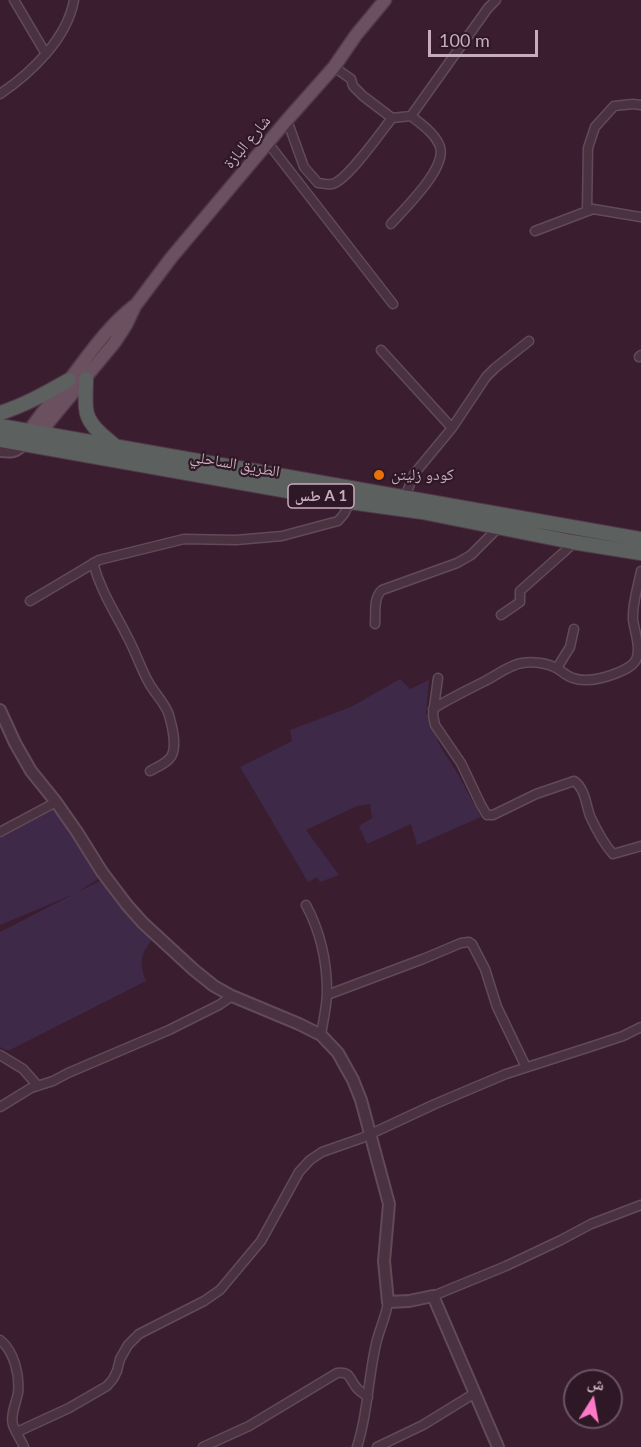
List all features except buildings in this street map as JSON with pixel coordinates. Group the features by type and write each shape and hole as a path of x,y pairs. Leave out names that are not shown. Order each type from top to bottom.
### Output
{"highway":[{"path":"86,379 88,418 93,426 117,447"},
{"path":"0,413 17,408 69,380"},
{"name":"الطريق الساحلي","path":"0,426 33,439 350,502 575,528 641,539"},
{"name":"الطريق الساحلي","path":"0,440 33,439 117,447 405,497 480,517 499,527 641,553"}],"main road":[{"name":"شارع البازة","path":"33,439 116,342 135,306 171,258 334,67 356,35 385,0"},
{"name":"شارع البازة","path":"33,439 69,380 105,332 135,306"}],"street":[{"path":"14,0 46,54"},
{"path":"0,94 15,84 46,54 67,22 74,0"},
{"path":"411,116 496,0"},
{"path":"334,67 351,79 353,86 363,96 392,118 411,116 435,137 440,146 441,156 438,167 391,224"},
{"path":"587,210 588,148 595,127 614,106 641,105"},
{"path":"287,120 303,167 318,183 331,184 349,172 392,118"},
{"path":"268,143 393,304"},
{"path":"535,231 587,210 600,209 641,217"},
{"path":"405,497 414,474 452,428 486,377 530,341"},
{"path":"381,350 452,428"},
{"path":"0,451 15,451 33,439"},
{"path":"30,601 93,563 184,539 248,539 292,534 338,521 350,502"},
{"path":"375,624 376,599 381,590 458,563 471,555 499,527"},
{"path":"501,615 520,602 520,591 565,551 572,542 575,528"},
{"path":"93,563 109,604 148,682 168,712 174,748 172,757 150,771"},
{"path":"433,709 514,664 523,662 536,662 557,668 565,675 584,681 614,675 628,668 636,660 638,650 633,608 641,571"},
{"path":"557,668 570,647 574,629"},
{"path":"438,678 433,709 435,725 461,763 488,815 493,815 574,781 580,786 590,814 608,850 613,854 641,846"},
{"path":"0,710 31,771 56,802 127,906 143,923 214,986 321,1035 338,1053 353,1080 361,1100 389,1213 384,1261 388,1302 376,1343 361,1436 357,1447"},
{"path":"0,832 56,802"},
{"path":"306,905 319,937 326,969 327,995 321,1035"},
{"path":"327,995 461,943 469,942 485,969 497,1007 526,1067"},
{"path":"0,1107 31,1088 53,1081 169,1030 232,996"},
{"path":"17,1432 69,1408 107,1386 113,1379 128,1345 139,1334 204,1301 220,1290 261,1241 299,1172 310,1160 322,1152 352,1142 506,1074 614,1039 641,1027"},
{"path":"0,1055 23,1069 38,1086"},
{"path":"388,1302 433,1296 506,1266 591,1224 641,1205"},
{"path":"433,1296 498,1447"},
{"path":"0,1340 12,1357 18,1380 13,1425 24,1447"},
{"path":"203,1447 257,1421 340,1372 349,1375 355,1386 368,1397"},
{"path":"376,1447 423,1425 475,1393"}],"shaded area":[{"path":"400,679 410,689 429,680 426,713 440,746 481,817 417,845 411,824 367,844 359,826 372,818 370,804 357,806 306,830 339,875 320,882 317,877 308,882 240,767 292,741 290,730 351,707"},
{"path":"55,807 101,877 78,892 102,880 154,937 142,957 142,968 146,981 8,1051 0,1047 0,932 74,894 0,925 0,838"}],"place":[{"name":"كودو زليتن","path":"379,475"}]}
